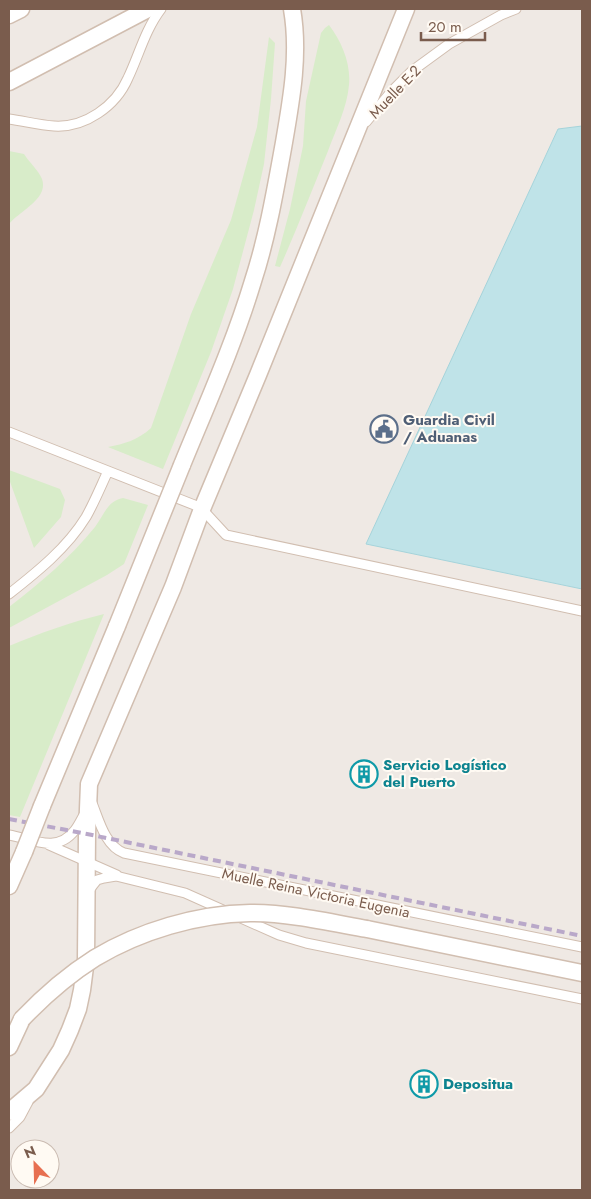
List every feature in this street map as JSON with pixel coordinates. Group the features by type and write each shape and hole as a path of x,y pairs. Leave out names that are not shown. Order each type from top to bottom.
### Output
{"street":[{"path":"9,15 21,9"},
{"path":"9,82 148,9"},
{"path":"9,886 238,327 254,280 276,186 287,125 295,67 292,9"},
{"path":"9,1112 36,1089 61,1050 78,1009 86,959 88,798 90,784 173,586 202,508 262,366 406,9"},
{"path":"9,1031 63,981 95,958 154,931 180,923 227,915 295,916 582,972"},
{"path":"9,1047 22,1019"}],"lane":[{"path":"9,119 55,126 68,125 80,122 102,110 111,102 128,80 146,33 161,9"},
{"name":"Muelle E-2","path":"355,135 376,109 412,71 449,44 500,15 516,9"},
{"path":"9,432 202,508 226,535 582,611"},
{"path":"9,594 34,574 72,536 85,518 108,471"},
{"path":"46,844 59,843 71,835 76,829 88,798"},
{"name":"Muelle Reina Victoria Eugenia","path":"88,798 109,842 114,848 124,853 582,947"},
{"path":"9,835 46,844 122,877"},
{"path":"86,902 89,889 97,880 110,876 122,877 186,893 279,935 306,944 582,999"},
{"path":"9,1128 20,1116 36,1089"}],"shaded area":[{"path":"9,9 582,9 582,126 558,129 366,544 582,589 582,1190 9,1190"}],"green space":[{"path":"329,25 342,46 349,69 346,102 280,267 275,266 290,209 303,146 306,101 321,33"},
{"path":"269,37 275,43 271,99 264,164 254,210 233,289 211,352 163,469 108,447 131,441 151,428 191,314 231,220 257,127"},
{"path":"9,151 24,154 41,176 43,186 37,199 9,224"},
{"path":"9,470 60,489 65,500 61,517 34,548 9,479"},
{"path":"123,498 148,505 124,564 9,628 9,607 65,560 95,527 109,505"},
{"path":"104,614 20,817 9,815 9,646 56,628"}],"water":[{"path":"582,126 582,589 366,544 558,129"}],"railway":[{"path":"9,819 582,936"}],"place":[{"name":"Guardia Civil / Aduanas","path":"384,429"},
{"name":"Servicio Logístico del Puerto","path":"364,774"},
{"name":"Depositua","path":"424,1084"}]}
